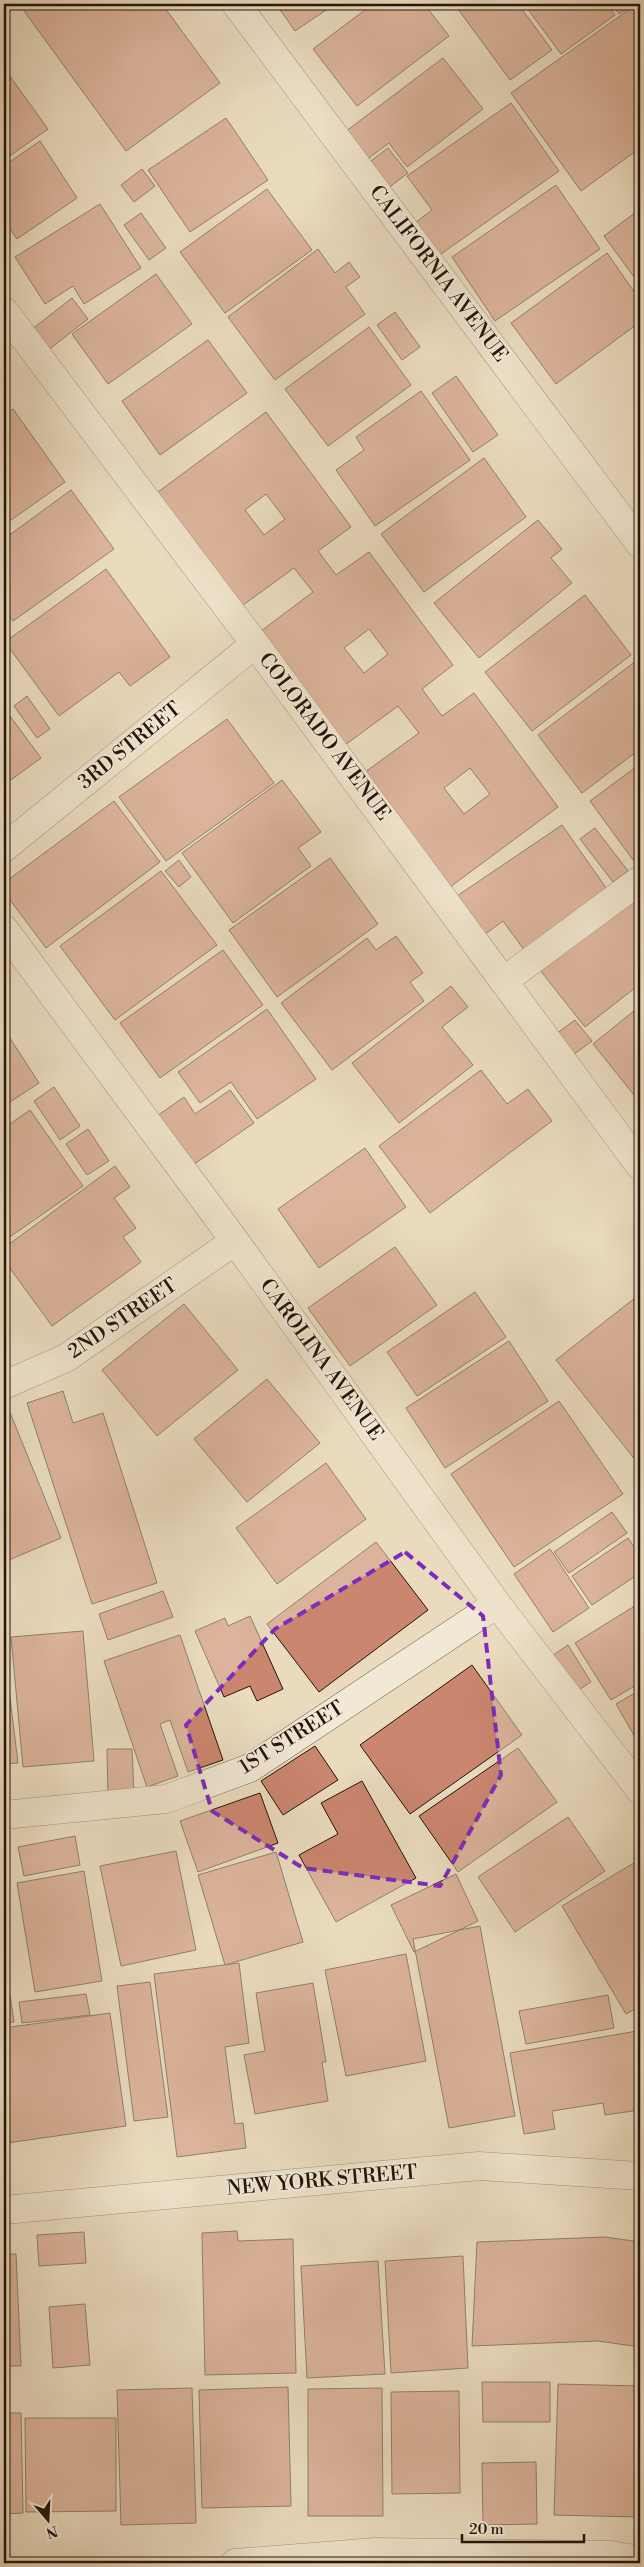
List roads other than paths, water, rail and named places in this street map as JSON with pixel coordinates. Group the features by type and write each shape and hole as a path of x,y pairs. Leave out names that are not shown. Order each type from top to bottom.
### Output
{"street":[{"name":"CALIFORNIA AVENUE","path":"236,4 640,544"},
{"name":"COLORADO AVENUE","path":"4,311 256,644 640,1166"},
{"name":"3RD STREET","path":"4,848 256,644"},
{"path":"505,980 640,880"},
{"name":"CAROLINA AVENUE","path":"4,928 235,1241 497,1604 640,1790"},
{"name":"2ND STREET","path":"4,1385 66,1358 235,1241"},
{"name":"1ST STREET","path":"4,1815 166,1799 250,1768 497,1604"},
{"name":"NEW YORK STREET","path":"4,2210 479,2166 640,2176"},
{"path":"235,2563 376,2552 611,2555 640,2560"}]}
